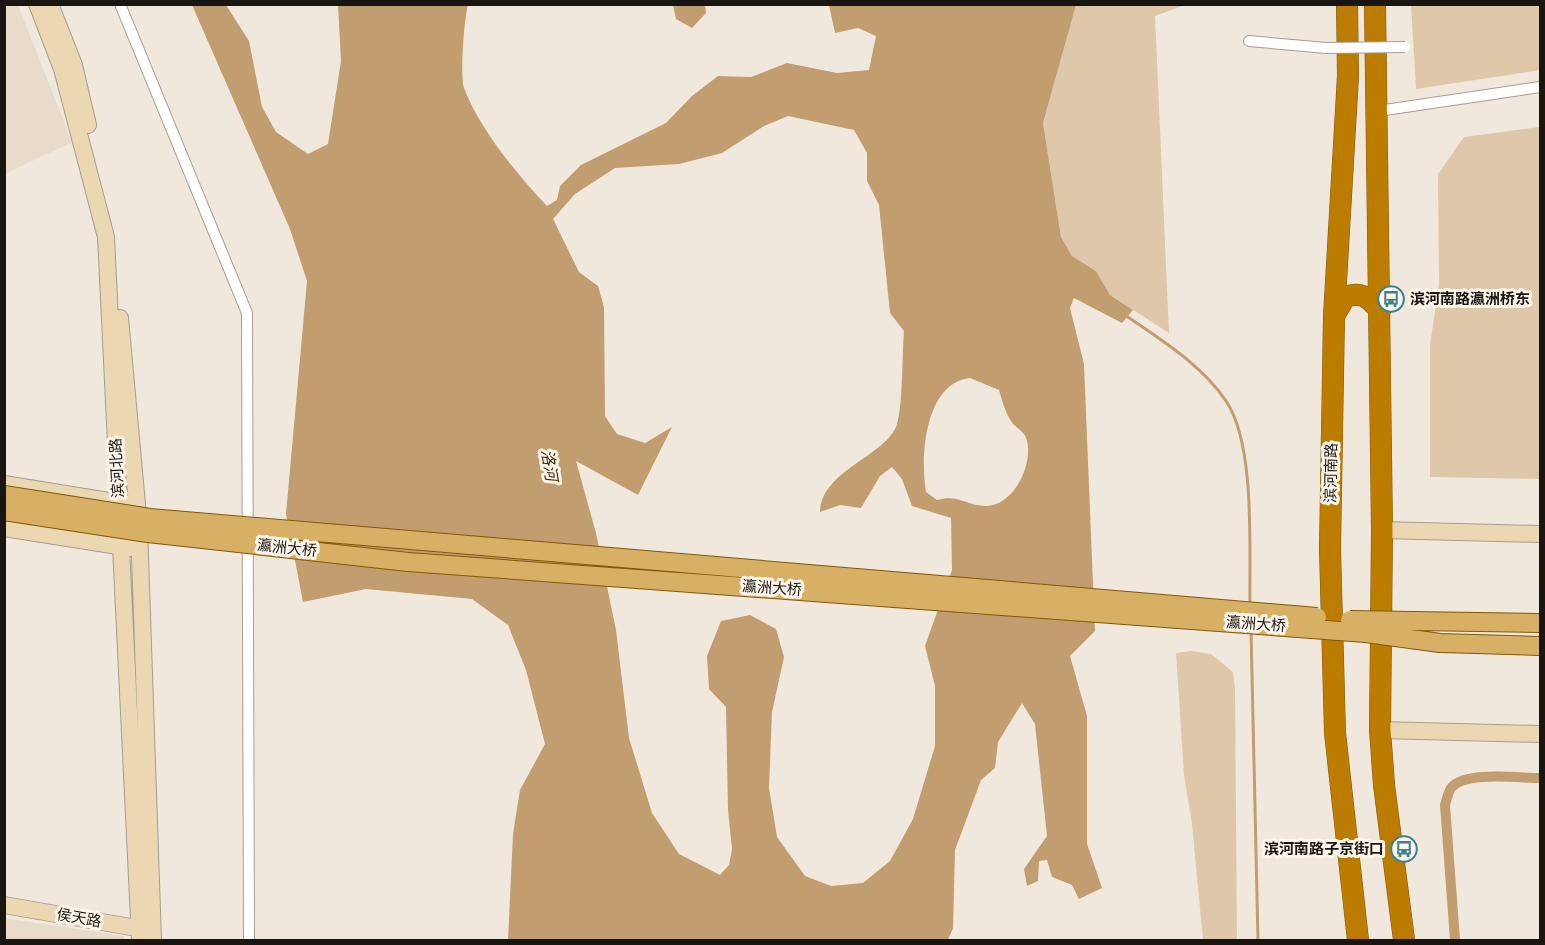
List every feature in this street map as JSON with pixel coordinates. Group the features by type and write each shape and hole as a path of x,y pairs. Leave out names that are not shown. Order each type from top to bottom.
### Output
{"highway":[{"name":"滨河南路","path":"1347,4 1348,76 1334,316 1330,549 1335,733 1358,940"},
{"path":"1375,4 1382,530 1380,730 1383,785 1404,940"},
{"path":"1334,316 1345,297 1356,293 1364,295 1380,310"}],"main road":[{"name":"滨河北路","path":"37,4 62,69 106,237 121,547 147,930"},
{"name":"滨河北路","path":"50,4 74,66 113,231 140,550 147,930"},
{"path":"4,484 137,506"},
{"name":"瀛洲大桥","path":"4,495 150,518 1365,621 1442,619 1540,623"},
{"name":"瀛洲大桥","path":"4,511 148,533 408,561 1344,631 1440,643 1540,646"},
{"path":"4,528 140,550"},
{"path":"1382,530 1540,534"},
{"path":"1380,730 1540,734"},
{"name":"侯天路","path":"4,895 147,930"},
{"name":"侯天路","path":"4,905 147,930"}],"street":[{"path":"120,4 247,313 249,940"},
{"path":"1249,41 1326,48 1405,47"},
{"path":"1378,111 1540,87"}],"shaded area":[{"path":"5,4 18,5 72,142 5,174"},
{"path":"1076,5 1185,5 1155,16 1169,333 1110,295 1096,271 1072,256 1061,237 1043,123"},
{"path":"1411,5 1540,5 1540,70 1416,89"},
{"path":"1540,127 1540,479 1430,477 1430,345 1439,284 1438,174 1464,137"},
{"path":"1191,651 1211,654 1233,672 1237,940 1203,940 1192,824 1184,775 1176,653"},
{"path":"4,918 124,936 124,940 5,940"}],"water":[{"name":"洛河","path":"192,5 226,5 249,41 262,107 276,132 308,154 328,144 341,61 338,5 468,5 463,47 464,88 489,135 547,206 557,200 560,186 581,165 666,123 692,96 718,76 751,77 787,63 837,73 869,70 876,36 858,28 835,33 829,5 1076,5 1043,123 1061,237 1072,256 1096,271 1110,295 1133,310 1122,323 1074,298 1070,308 1084,364 1095,631 1070,656 1087,716 1087,844 1102,888 1079,899 1072,885 1052,877 1047,860 1039,861 1038,881 1027,886 1024,869 1047,836 1035,724 1022,703 998,742 995,768 981,780 955,850 953,928 948,940 508,940 513,834 520,790 545,744 526,670 508,625 472,599 366,589 303,602 286,514 307,281 290,229","holes":["788,116 854,130 867,153 867,181 879,205 890,313 904,331 897,424 891,435 881,445 831,485 823,497 820,512 840,505 861,508 880,476 892,467 902,479 912,506 951,518 952,570 925,646 935,686 935,746 913,819 890,861 863,883 831,886 805,876 777,837 769,788 772,712 784,657 776,629 750,615 721,621 707,656 709,689 726,707 728,810 732,849 729,865 720,875 679,854 652,813 629,738 616,630 596,533 576,461 638,495 672,427 645,443 617,434 605,416 604,307 598,286 579,272 553,219 575,194 615,168 679,164 722,153 764,126","970,378 999,390 1009,417 1025,436 1028,448 1025,470 1013,491 1005,499 986,506 952,498 937,500 926,492 924,477 925,441 935,407 943,393 955,383"]},
{"path":"673,5 705,5 706,13 692,28 676,19"}],"waterway":[{"path":"1125,315 1180,354 1205,376 1226,401 1236,420 1247,471 1250,605"},
{"path":"1251,630 1258,940"},
{"path":"1455,940 1445,805 1452,787 1459,782 1480,777 1540,778"}],"place":[{"name":"滨河南路瀛洲桥东","path":"1391,299"},
{"name":"滨河南路子京街口","path":"1404,849"}]}
